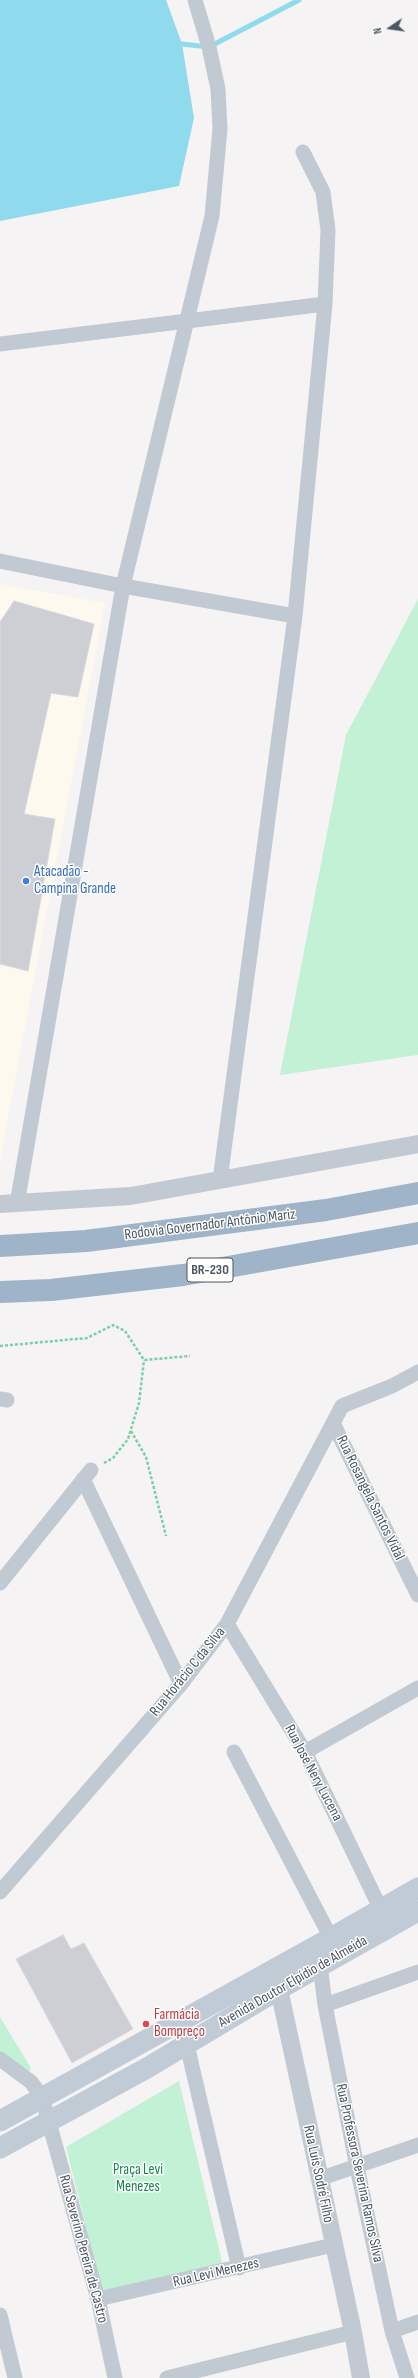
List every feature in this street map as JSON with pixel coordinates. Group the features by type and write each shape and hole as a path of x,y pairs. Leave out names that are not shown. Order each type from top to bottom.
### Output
{"highway":[{"name":"Rodovia Governador Antônio Mariz","path":"0,1246 86,1241 326,1210 418,1193"},
{"name":"BR-230","path":"0,1292 51,1290 184,1275 418,1233"}],"main road":[{"name":"Avenida Doutor Elpídio de Almeida","path":"0,2120 42,2097 275,1980 320,1965 384,1917 418,1888"},
{"name":"Avenida Doutor Elpídio de Almeida","path":"0,2148 187,2045 331,1938 384,1917 418,1911"}],"street":[{"path":"195,0 210,47 218,89 220,130 212,216 123,586 8,1204 132,1196 418,1144"},
{"path":"220,1180 295,616 325,304 328,230 323,192 303,152"},
{"path":"0,344 325,304"},
{"path":"0,561 123,586 295,616"},
{"name":"Rua Horácio C da Silva","path":"0,1892 181,1684 227,1624 342,1406 392,1386 418,1372"},
{"name":"Rua Rosangela Santos Vidal","path":"333,1423 418,1595"},
{"path":"0,1583 87,1474 181,1684"},
{"name":"Rua José Nery Lucena","path":"227,1624 305,1752 384,1917"},
{"path":"305,1752 418,1688"},
{"path":"234,1752 331,1938"},
{"name":"Rua Professora Severina Ramos Silva","path":"320,1965 325,2005 357,2167 392,2332 406,2378"},
{"path":"325,2005 418,1972"},
{"name":"Rua Luís Sodré Filho","path":"275,1980 353,2332 360,2378"},
{"path":"187,2045 239,2268"},
{"path":"0,2059 31,2082 42,2097"},
{"name":"Rua Severino Pereira de Castro","path":"42,2097 98,2299 115,2378"},
{"path":"320,2179 418,2145"},
{"name":"Rua Levi Menezes","path":"98,2299 239,2268 333,2245"},
{"path":"0,2315 15,2378"},
{"path":"392,2332 418,2322"},
{"path":"167,2378 353,2332"}],"path":[{"path":"0,1346 87,1338 113,1325 125,1331 144,1360 139,1403 128,1439 113,1458 87,1474"},
{"path":"144,1360 190,1356"},
{"path":"131,1431 146,1457 157,1493 166,1536"}],"shaded area":[{"name":"Atacadão - Campina Grande","path":"0,584 105,603 0,1160"}],"green space":[{"path":"418,599 418,1055 280,1075 346,735"},
{"path":"0,2017 31,2068 27,2076 0,2057"},
{"name":"Praça Levi Menezes","path":"179,2081 223,2266 102,2291 66,2147"}],"water":[{"path":"0,0 166,0 182,44 194,118 179,186 0,221"}],"building":[{"path":"14,601 94,624 78,697 51,693 24,814 55,819 28,971 0,964 0,622"},
{"path":"63,1935 71,1949 84,1943 133,2029 72,2063 16,1959"}],"waterway":[{"path":"182,44 209,47 299,0"}],"place":[{"name":"Atacadão - Campina Grande","path":"26,881"},
{"name":"Farmácia Bompreço","path":"146,2024"}]}
